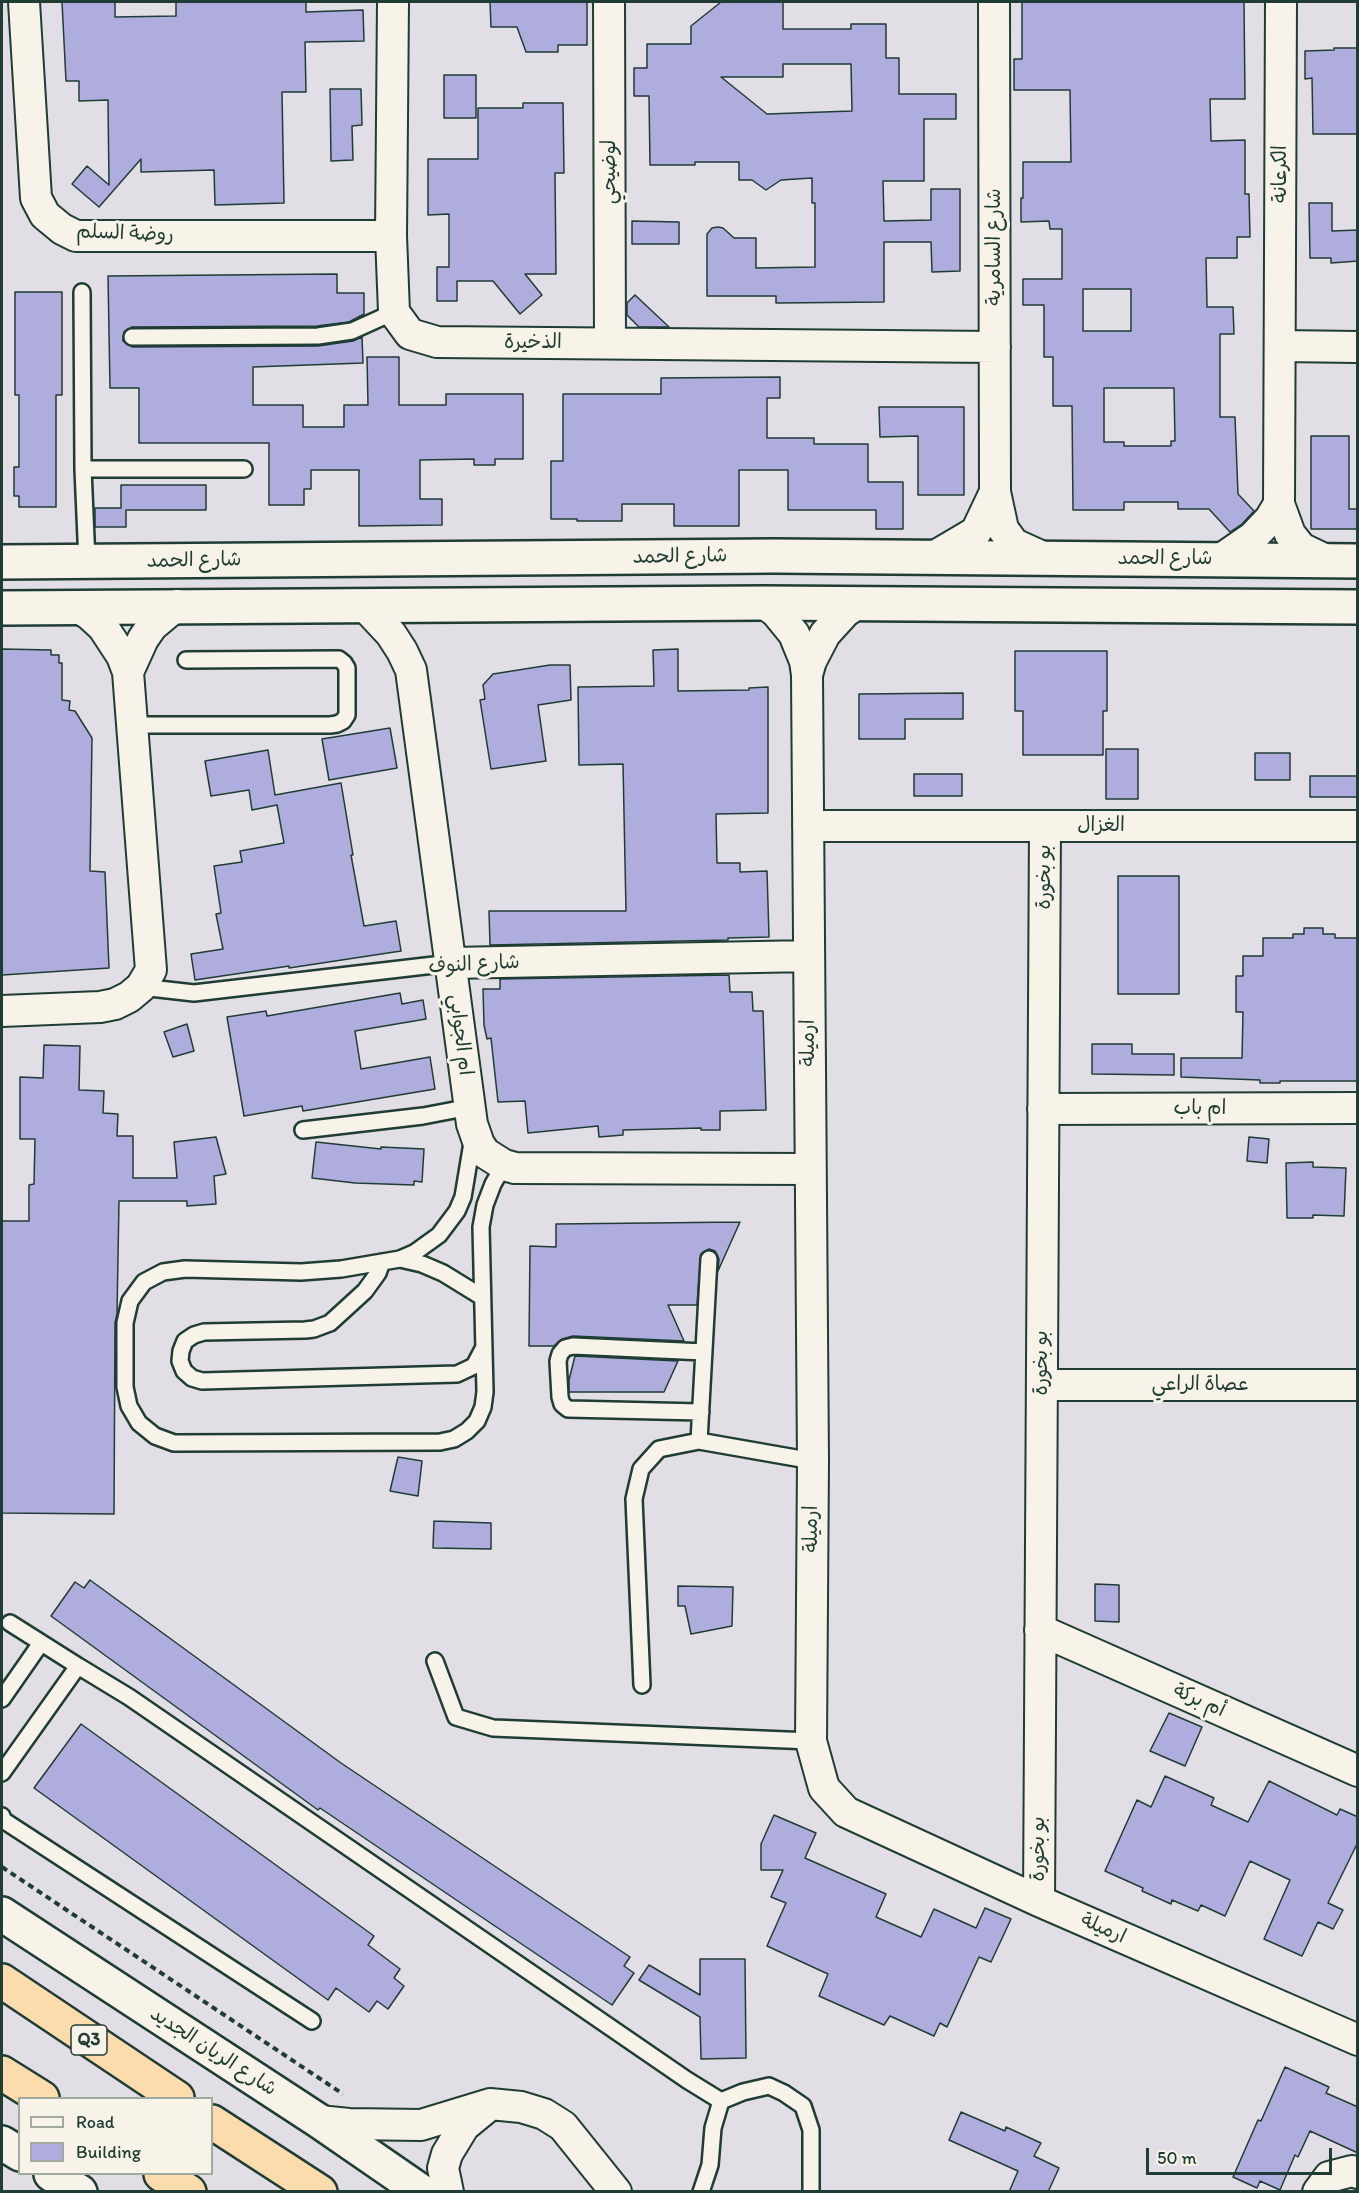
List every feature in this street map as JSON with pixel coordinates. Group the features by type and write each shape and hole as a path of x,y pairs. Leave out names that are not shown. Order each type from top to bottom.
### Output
{"highway":[{"name":"Q3","path":"2,1981 176,2097"},
{"path":"2,2073 40,2097"},
{"path":"213,2123 320,2192"},
{"path":"163,2175 189,2192"}],"street":[{"name":"روضة السلم","path":"24,2 36,198 45,215 62,229 76,236 391,236"},
{"path":"393,2 391,236 394,312"},
{"name":"لوضيحي","path":"609,2 610,343"},
{"name":"شارع السامرية","path":"994,2 995,492 1003,530 1014,544 1047,559"},
{"name":"الكرعانة","path":"1281,2 1279,504 1290,534 1301,548 1342,560"},
{"name":"الذخيرة","path":"394,312 410,334 437,342 995,347"},
{"path":"1281,346 1358,347"},
{"name":"شارع السامرية","path":"932,558 976,532 995,492"},
{"path":"1221,559 1253,537 1270,519 1279,504"},
{"name":"شارع الحمد","path":"2,562 774,556 1342,560"},
{"path":"2,608 177,605 764,603 1358,607"},
{"name":"ارميلة","path":"764,603 776,612 794,634 805,661 807,675 813,1461 811,1741 824,1788 846,1812 1039,1901 1358,2040"},
{"name":"ارميلة","path":"807,675 817,647 825,634 845,612 858,603"},
{"path":"128,672 143,639 152,626 177,605"},
{"name":"ام الجوابي","path":"364,605 391,634 411,670 472,1121 485,1153 504,1165"},
{"path":"2,1011 100,1007 115,1004 129,997 141,987 151,970 128,672 122,656 103,627 76,606"},
{"name":"الغزال","path":"808,826 1358,826"},
{"name":"بو بخورة","path":"1039,1901 1045,826"},
{"name":"شارع النوف","path":"451,963 809,956"},
{"name":"ام باب","path":"1043,1109 1358,1108"},
{"path":"504,1165 515,1168 810,1169"},
{"name":"عصاة الراعي","path":"1042,1385 1358,1385"},
{"name":"أم بركة","path":"1040,1630 1358,1771"},
{"name":"شارع الريان الجديد","path":"2,1914 319,2121 422,2192"},
{"path":"448,2192 443,2168 447,2154 464,2126 490,2104"},
{"path":"319,2121 349,2124 421,2125 490,2104 521,2107 544,2114 563,2126 616,2192"},
{"path":"2,2143 18,2153"},
{"path":"1318,2192 1329,2177 1352,2171 1358,2173"},
{"path":"53,2175 80,2192"}],"lane":[{"path":"82,292 83,469 87,562"},
{"path":"132,337 318,336 352,331 394,312"},
{"path":"83,469 244,469"},
{"path":"132,725 337,724 347,715 347,668 339,659 186,660"},
{"name":"شارع النوف","path":"141,987 195,993 451,963"},
{"path":"303,1130 423,1116 472,1121 463,1197 457,1210 449,1223 428,1245 400,1258 341,1269 301,1272 186,1269 163,1272 144,1282 130,1301 125,1323 125,1387 129,1406 139,1423 155,1436 174,1443 440,1442 460,1435 477,1420 483,1407 481,1227 485,1205 504,1165"},
{"path":"400,1258 443,1273 482,1297"},
{"path":"699,1441 709,1258"},
{"path":"382,1262 378,1273 365,1291 330,1323 304,1330 204,1332 194,1335 186,1341 181,1351 180,1361 184,1371 192,1378 202,1381 457,1374 474,1366 483,1349"},
{"path":"700,1412 568,1409 562,1404 560,1397 558,1361 565,1348 573,1346 704,1352"},
{"path":"642,1685 634,1499 641,1469 659,1449 699,1441 813,1461"},
{"path":"10,1623 129,1697 687,2080 721,2101"},
{"path":"2,1699 41,1643"},
{"path":"435,1661 456,1717 493,1728 811,1741"},
{"path":"2,1773 78,1666"},
{"path":"2,1816 3,1820 12,1827 312,2021"},
{"path":"721,2101 743,2092 769,2086 784,2092 804,2106 811,2130 811,2192"},
{"path":"701,2192 710,2165 713,2128 721,2101"}],"path":[{"path":"2,1867 336,2091 346,2095"}],"building":[{"path":"62,2 115,2 115,17 176,16 176,2 306,2 306,12 363,10 364,41 305,42 306,92 282,92 284,203 215,205 214,170 141,172 141,159 99,207 72,184 87,166 109,185 108,100 79,101 79,81 66,81"},
{"path":"490,2 587,2 587,45 558,45 558,52 526,52 517,27 491,27"},
{"path":"721,2 783,2 783,29 851,29 851,24 886,24 886,58 899,58 899,94 956,94 956,119 924,119 924,181 883,181 884,221 931,220 931,189 960,189 960,271 932,272 931,242 884,242 884,302 776,303 776,296 707,296 707,234 712,228 723,228 734,238 756,238 756,268 815,267 815,203 812,203 812,178 781,180 766,190 752,180 739,180 739,162 650,165 649,96 634,96 634,68 647,68 647,44 691,44 691,26","holes":["783,64 851,64 852,111 767,114 721,77 783,77"]},
{"path":"1022,2 1244,2 1245,99 1210,99 1211,141 1245,140 1245,194 1249,194 1250,237 1237,237 1237,258 1206,258 1207,307 1233,307 1234,334 1220,334 1220,417 1235,417 1238,494 1254,511 1242,524 1230,532 1209,509 1178,509 1178,502 1124,502 1124,510 1073,510 1072,406 1053,406 1053,357 1044,357 1044,305 1023,305 1023,279 1062,279 1062,229 1050,229 1049,221 1021,222 1023,162 1071,162 1070,90 1014,90 1014,59 1022,59","holes":["1083,289 1131,289 1131,331 1083,331","1104,388 1174,388 1175,441 1171,441 1171,446 1124,446 1124,442 1104,442"]},
{"path":"1334,48 1358,48 1358,134 1313,134 1312,78 1305,79 1305,51 1334,50"},
{"path":"444,75 476,75 476,118 444,118"},
{"path":"330,89 361,89 362,125 352,126 353,160 331,161"},
{"path":"523,103 563,103 564,173 555,173 556,274 525,274 542,295 520,314 493,281 457,281 457,301 437,301 437,267 449,267 449,214 428,215 428,159 478,159 478,108 523,108"},
{"path":"1309,203 1332,203 1332,231 1358,230 1358,261 1331,263 1331,258 1310,258"},
{"path":"632,221 679,222 679,244 632,244"},
{"path":"337,274 337,293 364,293 364,314 349,322 317,326 132,327 124,332 123,341 132,347 318,346 353,341 362,337 363,363 253,367 253,405 303,405 303,427 344,427 344,405 368,405 367,357 399,357 399,405 446,405 446,394 523,394 523,459 495,459 495,465 474,465 474,459 420,460 420,499 442,499 442,525 359,526 359,470 311,470 311,489 304,489 304,505 269,505 269,443 139,443 139,388 110,388 108,276"},
{"path":"15,292 62,292 62,395 56,395 56,507 19,507 19,496 14,496 14,467 19,467 19,395 15,395"},
{"path":"635,295 669,327 639,327 627,315 627,303"},
{"path":"780,377 780,398 767,398 767,438 814,438 814,444 868,444 868,482 903,482 903,529 876,529 876,510 788,510 788,470 739,470 739,526 674,526 674,504 622,504 622,521 551,519 551,461 563,461 563,394 661,394 661,378"},
{"path":"879,407 964,407 964,495 918,495 918,436 880,437"},
{"path":"1311,436 1349,436 1349,509 1358,509 1358,529 1311,529"},
{"path":"121,485 206,485 206,510 126,510 126,527 95,527 95,508 121,508"},
{"path":"2,649 51,650 51,655 59,655 59,663 62,663 62,700 70,701 69,710 75,711 92,738 90,871 105,872 109,968 2,975"},
{"path":"678,649 678,691 749,690 749,688 768,687 768,813 716,814 717,863 740,863 740,872 767,871 769,937 728,938 728,940 490,945 489,911 626,911 623,764 579,765 578,687 654,686 653,650"},
{"path":"1015,651 1107,651 1107,711 1103,711 1103,755 1023,755 1023,711 1015,711"},
{"path":"550,665 570,665 571,700 538,705 546,761 491,769 480,700 485,699 483,685 493,674"},
{"path":"963,693 963,719 905,719 905,739 859,739 859,694"},
{"path":"390,728 397,768 329,780 322,739"},
{"path":"1106,749 1138,749 1138,799 1106,799"},
{"path":"268,750 275,795 341,783 364,926 396,921 401,951 195,980 191,954 223,949 216,914 221,913 214,866 242,862 240,851 284,843 277,805 252,810 249,790 211,796 205,761"},
{"path":"1255,753 1290,753 1290,780 1255,780"},
{"path":"914,774 962,774 962,796 914,796"},
{"path":"1310,776 1358,776 1358,797 1310,797"},
{"path":"1118,876 1179,876 1179,994 1118,994"},
{"path":"1304,928 1323,928 1323,934 1335,934 1335,938 1358,938 1358,1081 1260,1083 1260,1080 1181,1077 1181,1058 1242,1058 1243,1012 1236,1012 1236,976 1243,976 1243,956 1263,956 1263,938 1293,938 1293,934 1304,934"},
{"path":"729,975 730,992 752,992 753,1011 763,1011 766,1110 720,1111 720,1130 701,1130 701,1128 623,1130 623,1135 599,1137 598,1126 528,1133 525,1101 498,1102 491,1038 487,1039 484,1025 483,989 500,989 500,979"},
{"path":"400,993 402,1004 423,1000 426,1019 355,1031 361,1069 430,1057 435,1089 303,1111 302,1106 244,1116 227,1017 266,1011 267,1016"},
{"path":"187,1024 194,1051 173,1057 164,1032"},
{"path":"1092,1044 1132,1044 1132,1054 1174,1054 1174,1075 1092,1074"},
{"path":"44,1045 80,1046 79,1090 104,1091 103,1113 118,1114 117,1136 133,1136 133,1178 177,1178 174,1142 216,1137 226,1174 214,1176 216,1204 187,1206 187,1201 119,1201 115,1323 114,1514 2,1513 2,1221 29,1221 29,1185 34,1184 35,1139 20,1139 20,1077 43,1078"},
{"path":"1249,1137 1269,1139 1267,1163 1247,1161"},
{"path":"316,1142 381,1149 381,1147 424,1149 422,1182 414,1181 414,1185 355,1183 312,1178"},
{"path":"1313,1162 1313,1167 1346,1168 1344,1216 1313,1215 1313,1218 1287,1218 1286,1163"},
{"path":"740,1222 718,1271 719,1259 715,1251 709,1249 701,1254 697,1305 668,1305 684,1341 573,1336 562,1339 554,1346 529,1346 530,1246 556,1247 556,1224"},
{"path":"575,1356 678,1361 664,1392 569,1392 569,1380"},
{"path":"398,1457 422,1461 418,1496 390,1491"},
{"path":"434,1521 491,1523 491,1549 433,1548"},
{"path":"90,1580 341,1763 630,1957 624,1966 634,1973 612,2005 320,1808 318,1810 51,1616 75,1582 84,1588"},
{"path":"1095,1584 1119,1585 1119,1622 1095,1621"},
{"path":"678,1586 733,1587 732,1626 691,1634 685,1606 678,1606"},
{"path":"1169,1713 1202,1727 1185,1766 1150,1751"},
{"path":"81,1724 374,1936 368,1945 400,1969 394,1978 404,1986 388,2009 377,2001 369,2012 336,1988 328,2000 34,1788"},
{"path":"1165,1776 1214,1798 1211,1805 1248,1822 1269,1781 1337,1815 1340,1809 1358,1817 1358,1842 1328,1903 1343,1910 1333,1929 1318,1922 1302,1956 1264,1939 1290,1880 1250,1861 1225,1916 1201,1905 1198,1911 1172,1900 1171,1904 1105,1871 1137,1800 1151,1807"},
{"path":"774,1815 816,1833 805,1858 886,1894 876,1917 921,1937 934,1909 976,1928 985,1908 1011,1919 991,1962 979,1957 947,2027 940,2023 934,2036 890,2016 884,2025 819,1996 828,1974 767,1946 786,1903 771,1897 783,1870 761,1870 761,1844"},
{"path":"700,1959 745,1959 746,2058 701,2059 700,2017 639,1980 649,1965 700,1995"},
{"path":"1285,2067 1329,2087 1326,2093 1358,2107 1358,2153 1310,2131 1298,2157 1295,2155 1280,2190 1260,2181 1257,2188 1233,2177"},
{"path":"961,2112 1005,2131 1006,2127 1041,2143 1034,2156 1059,2168 1048,2192 1009,2192 1018,2171 949,2140"}]}
